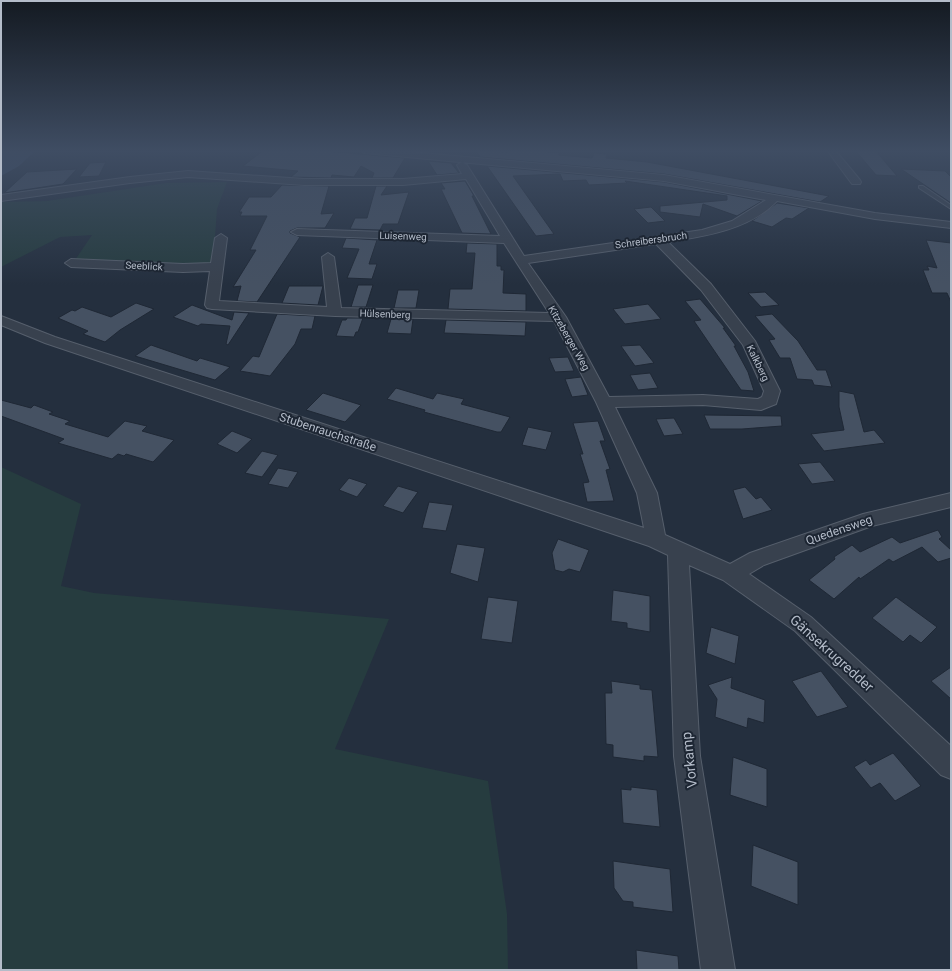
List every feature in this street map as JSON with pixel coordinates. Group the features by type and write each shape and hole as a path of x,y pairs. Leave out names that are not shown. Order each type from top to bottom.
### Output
{"street":[{"path":"1,198 20,195"},
{"name":"Kitzeberger Weg","path":"481,195 520,260 559,317 604,402 647,493 667,544"},
{"path":"759,195 875,216 951,225"},
{"name":"Schreibersbruch","path":"520,260 703,233 736,223 768,204 774,198"},
{"name":"Luisenweg","path":"297,232 508,240"},
{"path":"218,267 221,238"},
{"name":"Kalkberg","path":"604,402 703,400 761,405 770,400 772,391 750,344 706,287 658,239"},
{"path":"328,257 335,312"},
{"name":"Seeblick","path":"71,263 183,268 218,267"},
{"name":"Hülsenberg","path":"218,267 212,305 445,316 559,317"},
{"name":"Stubenrauchstraße","path":"1,320 50,340 667,544"},
{"name":"Quedensweg","path":"731,574 757,559 870,519 951,500"},
{"name":"Gänsekrugredder","path":"667,544 731,574 803,624 951,765"},
{"name":"Vorkamp","path":"667,544 687,756 718,970"}],"lane":[{"path":"933,195 951,207"}],"green space":[{"path":"85,195 222,195 217,209 213,264 75,260 92,235 60,237 1,267 1,202 47,201"},
{"path":"1,467 81,504 61,586 94,593 389,619 335,749 488,781 507,914 508,970 1,970"}],"building":[{"path":"273,195 326,195 321,214 334,213 325,228 297,228 290,231 290,233 300,237 257,302 237,301 241,286 233,287 256,250 250,250 267,216 240,216 242,212 239,212 249,197 271,197"},
{"path":"373,195 408,195 398,224 383,224 380,230 350,229 355,218 367,218"},
{"path":"444,195 474,195 472,196 491,234 462,233"},
{"path":"508,195 527,195 554,234 536,236"},
{"path":"722,195 733,195 762,201 737,216 703,204 700,217 660,212 660,206 727,200 727,196"},
{"path":"783,195 829,196 820,202"},
{"path":"940,195 951,195 951,203"},
{"path":"777,203 809,208 792,219 786,218 772,227 752,221"},
{"path":"651,207 665,221 648,223 634,209"},
{"path":"346,238 377,240 369,264 377,264 372,279 347,278 359,249 342,248"},
{"path":"926,240 951,243 951,302 947,293 932,293 923,270 929,270 927,266 937,268"},
{"path":"467,243 497,244 497,266 501,266 501,270 504,270 503,293 526,294 526,311 448,309 450,289 472,289 475,253 466,253"},
{"path":"358,285 373,285 366,307 351,307"},
{"path":"289,286 323,286 318,305 282,303"},
{"path":"398,290 419,290 416,308 394,308"},
{"path":"765,292 779,305 761,307 748,293"},
{"path":"700,299 725,328 723,328 736,346 734,346 748,372 754,391 741,390 694,321 701,320 685,301"},
{"path":"136,303 154,309 120,330 105,342 83,334 88,331 58,318 72,310 75,311 82,307 111,317"},
{"path":"648,304 661,319 625,324 613,309"},
{"path":"192,305 232,320 234,312 249,313 228,345 226,344 230,326 201,324 198,326 173,317"},
{"path":"277,314 315,316 312,329 301,329 295,344 270,376 240,371 253,356 259,357"},
{"path":"772,314 798,341 817,370 826,370 832,387 814,385 812,380 797,379 790,358 780,358 769,340 775,339 755,316"},
{"path":"347,318 363,318 358,332 356,332 354,337 336,336 342,320 346,320"},
{"path":"391,319 413,319 411,334 387,333"},
{"path":"446,320 526,322 525,336 444,333"},
{"path":"151,345 197,361 200,358 230,367 215,380 135,356"},
{"path":"640,345 654,363 635,366 621,346"},
{"path":"568,357 574,371 555,372 549,358"},
{"path":"650,373 658,388 638,390 630,375"},
{"path":"581,377 588,395 572,397 565,379"},
{"path":"396,388 433,399 437,393 464,399 461,404 510,417 501,432 497,432 424,412 425,410 387,399"},
{"path":"839,391 854,394 864,432 874,430 885,443 824,451 811,434 844,430 839,407"},
{"path":"323,393 361,405 345,422 306,410"},
{"path":"1,400 31,408 34,405 53,412 49,414 70,421 65,424 108,437 125,421 147,426 142,431 174,440 153,462 126,454 124,456 118,454 112,459 58,443 64,439 1,416"},
{"path":"704,415 781,416 782,426 742,429 710,429"},
{"path":"674,418 683,434 664,436 656,419"},
{"path":"598,421 605,441 600,441 610,469 606,470 614,501 587,502 583,483 589,482 580,454 583,454 573,423"},
{"path":"528,427 552,432 546,450 522,445"},
{"path":"232,431 252,439 237,453 217,444"},
{"path":"262,451 278,455 262,477 245,473"},
{"path":"820,462 835,481 812,484 798,464"},
{"path":"278,468 298,472 288,488 268,484"},
{"path":"349,478 367,484 357,497 339,490"},
{"path":"398,486 418,492 403,513 383,506"},
{"path":"745,487 756,499 761,497 772,510 743,519 733,490"},
{"path":"429,502 453,505 446,531 422,528"},
{"path":"938,530 942,537 939,539 951,550 951,558 938,562 922,547 893,562 889,559 860,579 859,577 834,599 809,580 835,559 834,557 852,545 860,552 892,537 900,543"},
{"path":"558,539 589,550 580,572 569,569 563,572 555,570 552,553"},
{"path":"457,544 485,548 478,582 450,573"},
{"path":"613,590 650,596 650,632 627,628 627,623 611,621"},
{"path":"488,597 518,601 512,643 481,639"},
{"path":"896,597 937,627 921,643 910,635 903,642 872,618"},
{"path":"711,627 739,636 735,664 706,653"},
{"path":"951,667 951,699 931,681"},
{"path":"821,671 848,707 817,717 792,681"},
{"path":"732,677 731,688 765,700 764,723 748,718 747,728 715,717 717,699 708,685"},
{"path":"611,681 640,685 640,689 652,690 658,757 644,756 644,761 613,757 613,745 606,744 605,693 612,693"},
{"path":"893,753 921,786 895,801 880,783 871,788 854,767 866,760 870,765"},
{"path":"733,757 767,769 767,807 730,795"},
{"path":"631,787 657,790 660,827 623,823 621,789 631,790"},
{"path":"753,845 798,862 798,905 751,886"},
{"path":"613,861 670,869 673,912 633,907 633,902 623,901 614,888"},
{"path":"636,950 678,956 679,970 637,970"}]}
